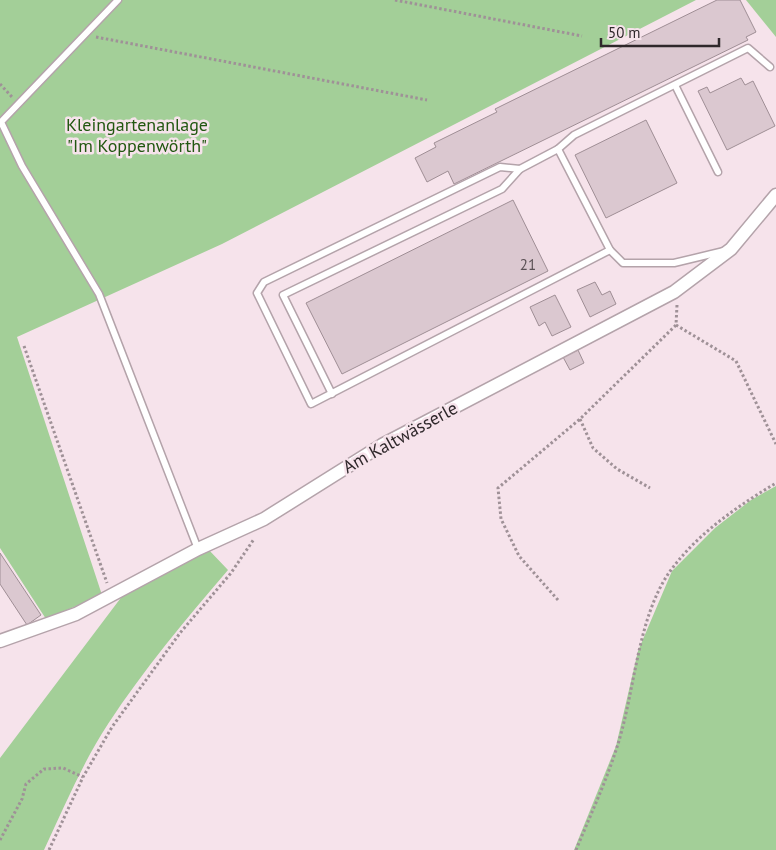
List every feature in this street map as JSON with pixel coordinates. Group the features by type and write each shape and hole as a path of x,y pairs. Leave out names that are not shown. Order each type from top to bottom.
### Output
{"street":[{"name":"Am Kaltwässerle","path":"0,641 76,614 198,549 264,519 382,445 674,292 731,249 776,196"}],"lane":[{"path":"118,0 1,122 22,166 99,294 198,549"},
{"path":"332,394 283,295 502,189 520,168 558,149 574,135 748,48 770,67"},
{"path":"675,85 718,172"},
{"path":"558,149 610,250 623,264 674,263 731,249"},
{"path":"520,168 500,167 264,282 257,294 311,404 610,250"}],"path":[{"path":"395,0 582,36"},
{"path":"86,35 427,100"},
{"path":"0,84 19,105"},
{"path":"558,600 519,556 501,519 498,488 580,419 676,325 678,307 674,292"},
{"path":"676,325 736,361 776,444"},
{"path":"24,346 112,595"},
{"path":"580,419 593,448 616,469 650,488"},
{"path":"576,850 618,746 655,598 671,570 714,524 776,482"},
{"path":"49,850 84,777 112,727 180,633 232,574 264,519"},
{"path":"0,840 22,800 26,784 44,769 63,768 84,777"}],"green space":[{"name":"Kleingartenanlage \"Im Koppenwörth\"","path":"0,0 696,0 222,244 17,337 102,595 46,619 0,548"},
{"path":"746,0 776,0 776,37"},
{"path":"776,486 776,850 574,850 616,746 638,651 672,571 715,528 751,500"},
{"path":"207,548 228,570 151,664 108,724 82,770 44,850 0,850 0,758 123,595"}],"building":[{"path":"717,0 740,0 756,32 746,37 748,40 454,184 448,171 427,182 415,158 436,147 434,143 497,112 495,109"},
{"path":"741,78 745,85 753,81 775,126 727,150 698,91 707,87 710,93"},
{"path":"646,120 677,183 606,218 575,155"},
{"path":"513,200 548,271 342,374 306,303"},
{"path":"595,282 602,295 610,291 616,304 590,317 577,290"},
{"path":"555,295 571,327 552,336 545,322 539,326 530,307"},
{"path":"578,350 584,363 570,370 563,357"},
{"path":"0,553 41,615 27,625 0,584"}]}
